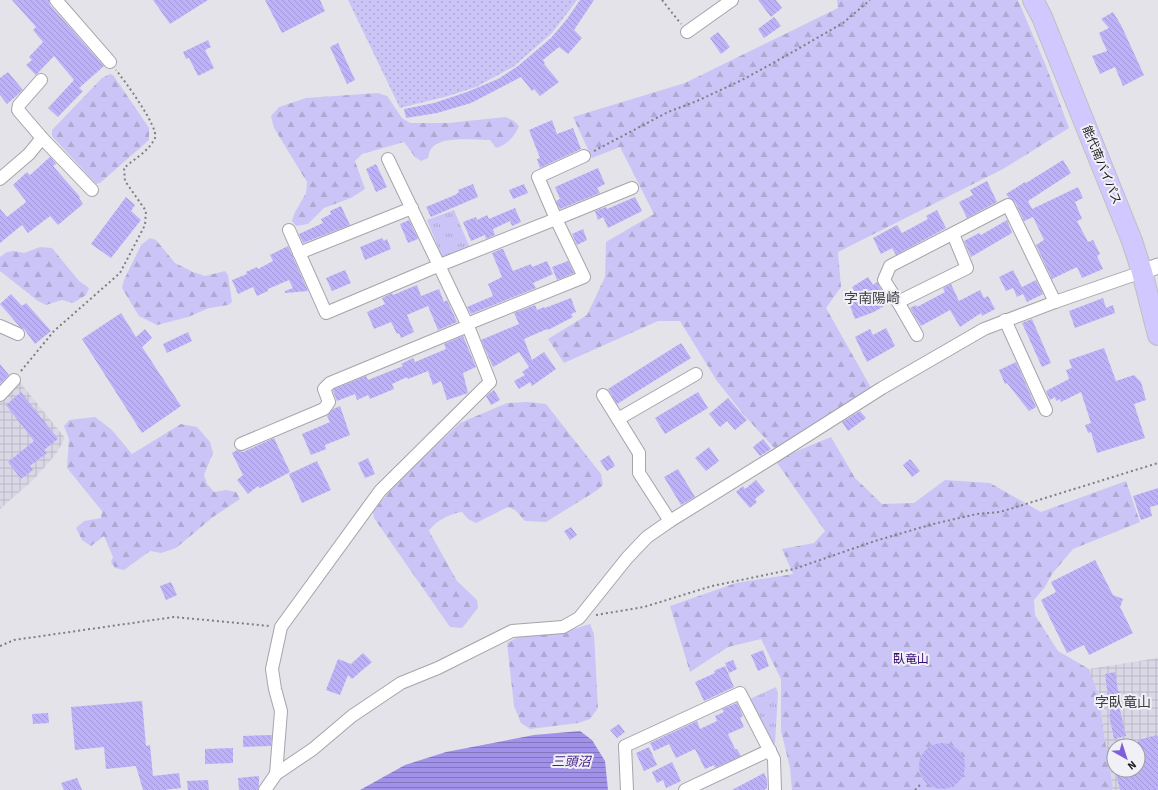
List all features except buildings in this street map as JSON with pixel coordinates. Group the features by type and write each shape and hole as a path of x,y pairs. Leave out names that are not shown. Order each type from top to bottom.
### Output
{"highway":[{"name":"能代南バイパス","path":"1033,0 1042,17 1132,241 1150,269 1158,335"}],"street":[{"path":"56,0 110,62"},
{"path":"687,32 732,0"},
{"path":"41,80 19,105 18,110 42,138 92,190"},
{"path":"0,180 29,154 42,138"},
{"path":"241,444 324,409 330,402 324,389 330,383 584,277 538,177 584,156"},
{"path":"276,774 281,711 275,689 272,669 281,627 380,491 490,382 468,325 388,159"},
{"path":"289,230 326,313 440,265 632,188"},
{"path":"917,335 884,280 890,266 1008,206 1055,302"},
{"path":"299,254 412,208"},
{"path":"898,302 967,268 953,234"},
{"path":"265,790 276,774 313,749 352,716 401,683 438,668 512,630 563,627 579,618 627,558 647,537 882,388 984,328 1150,269"},
{"path":"1005,320 1046,410"},
{"path":"0,326 18,334"},
{"path":"618,420 696,374"},
{"path":"0,395 14,380"},
{"path":"603,395 639,453 639,473 670,521"},
{"path":"627,790 625,746 740,693 774,759 775,790"},
{"path":"685,790 770,750"}],"path":[{"path":"662,0 687,32"},
{"path":"584,156 668,112 697,101 742,80 843,23 870,0"},
{"path":"14,380 54,331 120,273 145,225 146,211 125,181 124,168 149,147 155,136 154,128 131,90 110,62"},
{"path":"579,618 644,607 712,586 794,569 875,541 933,524 977,514 1000,512 1158,463"},
{"path":"0,646 14,640 174,616 281,627"},
{"path":"915,790 920,785"}],"shaded area":[{"path":"18,380 65,438 56,454 33,480 0,509 0,399"},
{"path":"1158,658 1158,790 1112,790 1111,778 1146,778 1146,738 1106,738 1106,746 1100,699 1089,669"}],"green space":[{"path":"348,0 577,0 552,33 513,67 476,87 448,96 400,108"},
{"path":"837,0 1018,0 1046,66 1069,128 1003,169 838,252 841,287 826,308 874,393 776,450 744,415 717,381 680,321 658,321 564,363 548,339 587,315 605,277 606,242 654,214 620,147 592,158 573,117 685,83 838,8"},
{"path":"110,74 113,75 149,128 149,140 100,183 96,184 52,136 52,130 102,78"},
{"path":"378,93 387,96 402,118 410,123 448,123 506,117 514,121 519,126 510,140 496,148 490,140 458,139 449,140 435,145 430,150 428,158 421,161 415,157 404,142 362,154 355,161 365,189 351,198 324,208 308,224 296,226 292,221 294,214 306,193 307,182 274,128 271,116 279,107 306,98"},
{"path":"454,210 470,248 443,259 427,220"},
{"path":"150,238 156,240 175,263 193,272 205,276 225,271 228,275 232,302 228,305 209,308 188,317 157,325 139,316 122,288 124,280 141,245"},
{"path":"40,247 52,248 79,281 89,288 86,295 73,303 62,300 46,305 38,301 0,271 0,257 7,252 14,251 24,253"},
{"path":"527,402 546,404 601,474 603,485 596,491 546,522 525,521 515,510 508,507 476,523 468,519 462,512 448,516 435,524 429,531 457,581 477,600 478,608 462,628 450,627 374,518 373,512 395,484 460,423 507,403"},
{"path":"95,417 112,430 132,454 181,424 197,427 210,442 213,453 204,475 207,484 214,492 226,490 236,492 240,499 213,517 176,548 161,553 150,551 124,570 115,568 111,562 113,557 104,536 91,546 82,540 76,528 84,521 101,518 102,511 67,468 69,439 64,426 69,420"},
{"name":"臥竜山","path":"831,437 855,478 882,504 914,503 945,480 990,483 1041,512 1126,481 1140,522 1073,549 1052,574 1045,587 1034,600 1035,615 1058,651 1089,669 1100,699 1106,746 1106,778 1111,778 1112,790 792,790 790,768 781,731 781,679 761,639 728,647 690,672 670,606 736,583 793,574 782,549 814,543 825,531 775,460"},
{"path":"590,624 594,634 598,708 590,719 578,723 530,729 521,723 514,706 507,643 522,635 564,632"},
{"path":"776,687 778,693 775,743 772,746 750,699"}],"water":[{"name":"三頭沼","path":"580,731 592,740 605,761 608,790 360,790 405,765 446,752 534,735"}],"district":[{"name":"字南陽崎","path":"872,298"},
{"name":"字臥竜山","path":"1123,702"}]}
